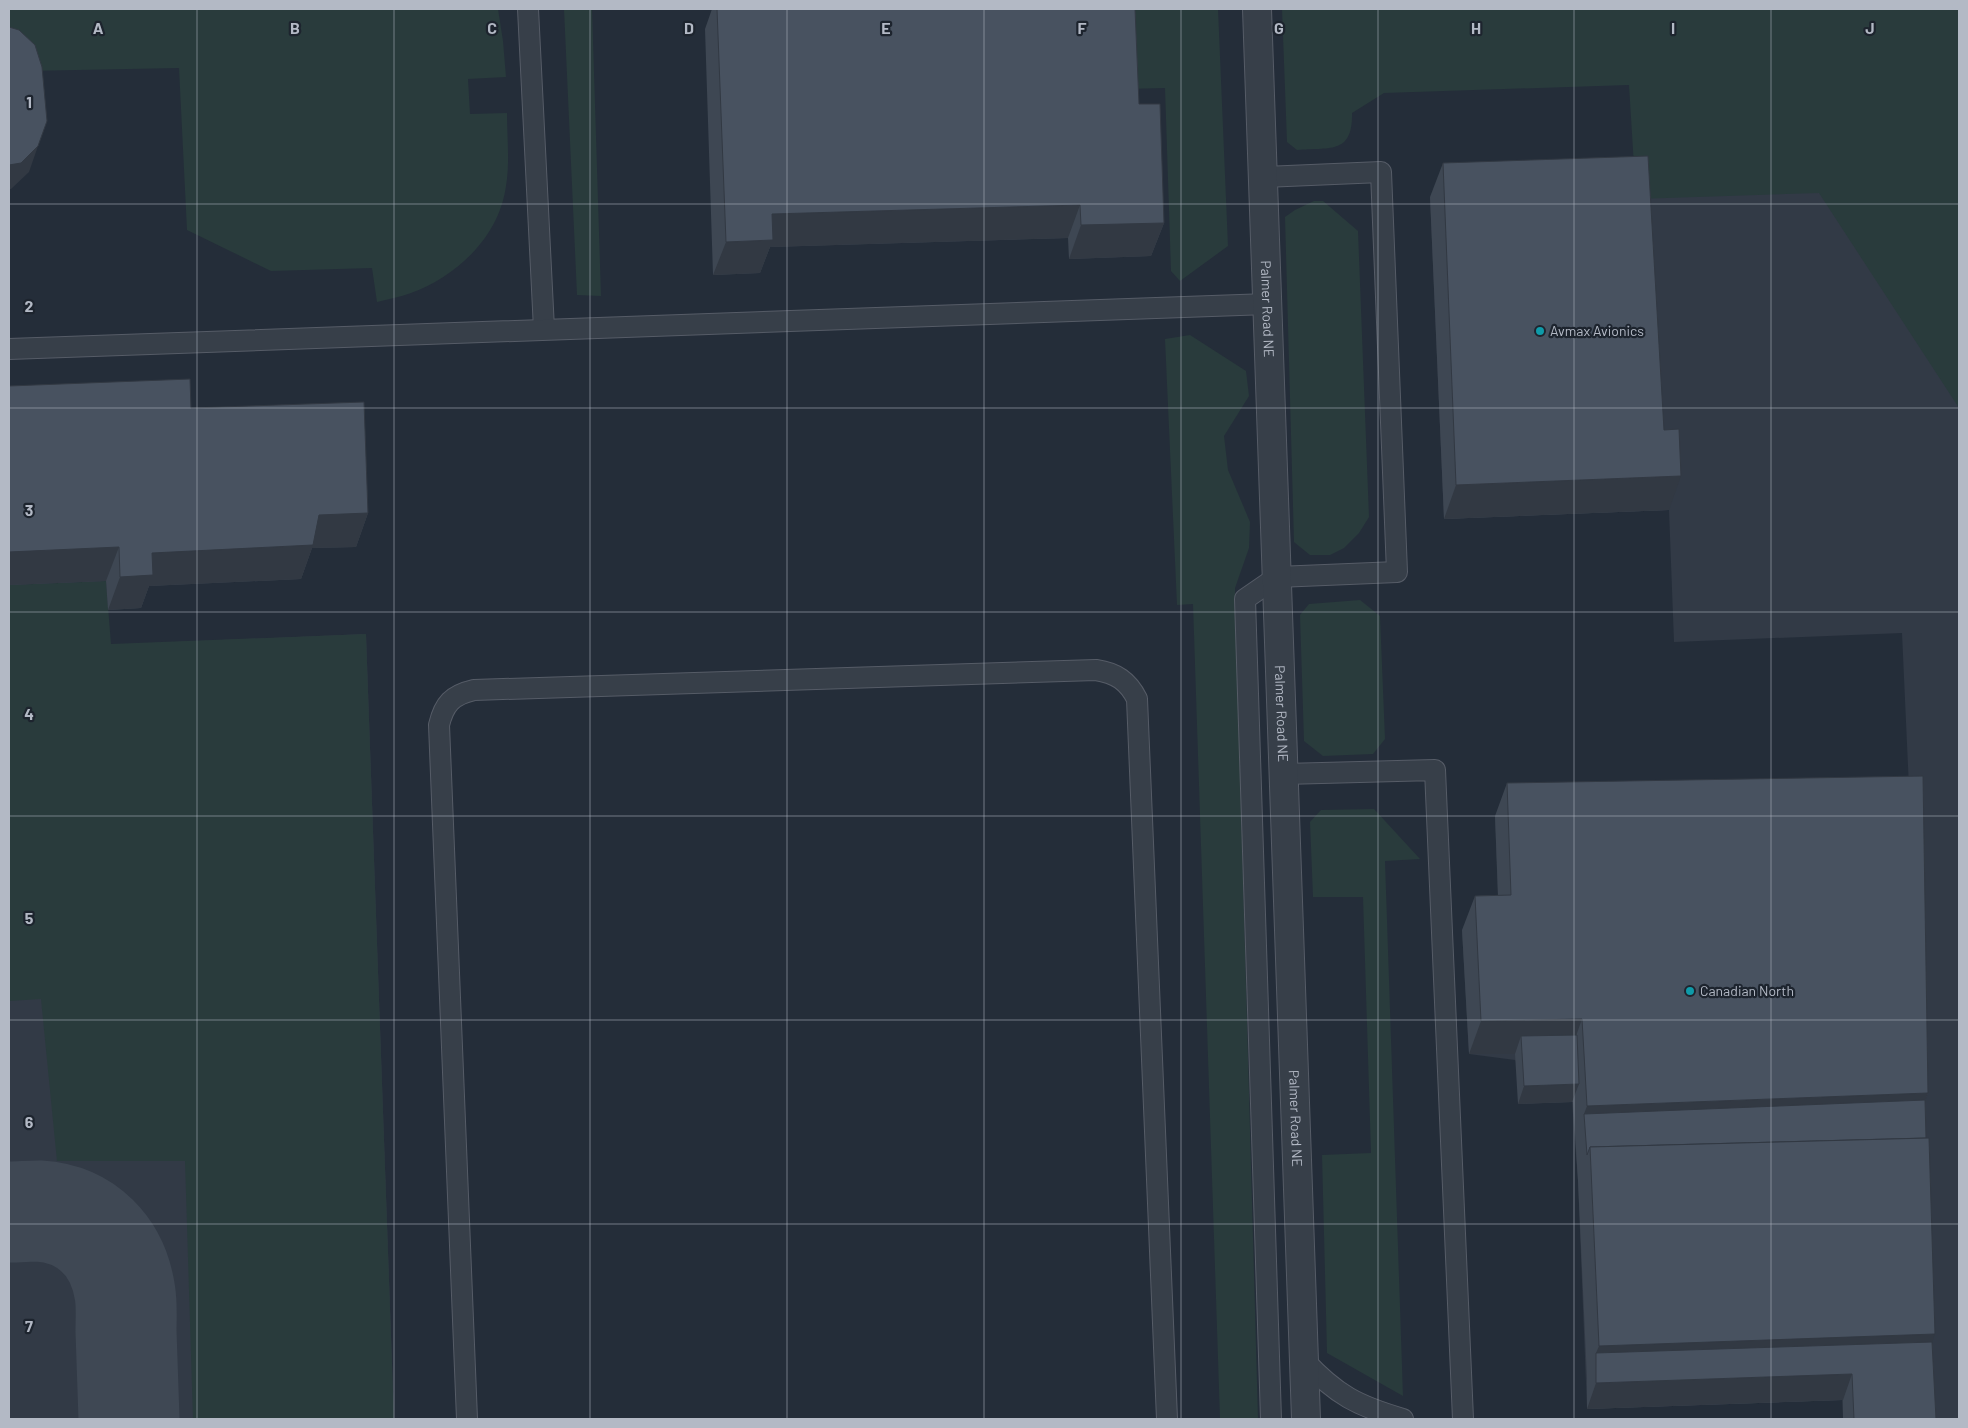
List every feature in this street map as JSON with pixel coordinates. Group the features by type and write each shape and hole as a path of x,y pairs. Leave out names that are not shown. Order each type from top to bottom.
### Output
{"street":[{"name":"Palmer Road NE","path":"1257,9 1307,1418"}],"lane":[{"path":"528,9 544,330"},
{"path":"1263,177 1381,172 1397,572 1277,577 1244,599 1271,1419"},
{"path":"9,349 1268,304"},
{"path":"467,1419 438,725 442,712 450,701 461,693 474,690 1096,670 1109,672 1121,678 1131,687 1137,699 1167,1419"},
{"path":"1284,774 1434,770 1463,1419"},
{"path":"1260,1041 1293,1042"},
{"path":"1304,1360 1319,1377 1337,1392 1372,1410 1403,1419"}],"shaded area":[{"path":"9,9 498,9 506,77 468,79 470,114 507,113 507,177 502,205 495,222 473,252 444,276 428,286 411,293 377,302 372,268 271,271 187,230 179,68 26,71 9,56"},
{"path":"564,9 592,9 601,296 577,295"},
{"path":"738,9 1218,9 1228,246 1180,281 1171,271 1165,88 1125,89"},
{"path":"1282,9 1959,9 1959,408 1819,193 1636,199 1629,85 1384,93 1352,113 1348,136 1337,146 1297,150 1287,142"},
{"path":"1626,9 1959,87 1959,1419 1843,1419 1842,1400 1587,1409 1578,1181 1572,1102 1515,1060 1469,1054 1462,930 1499,928 1495,816 1910,810 1902,633 1674,642 1669,510 1444,519 1430,197 1636,190"},
{"path":"1314,201 1323,201 1358,231 1369,517 1359,533 1344,548 1330,555 1310,555 1294,542 1285,217"},
{"path":"1190,335 1246,371 1249,396 1224,436 1228,470 1250,522 1249,548 1235,588 1258,1419 1220,1419 1193,604 1177,605 1165,339"},
{"path":"106,581 111,644 366,634 394,1419 193,1419 185,1161 57,1161 41,999 9,1001 9,585"},
{"path":"1360,600 1380,616 1385,739 1373,754 1323,756 1304,741 1300,615 1309,604"},
{"path":"366,634 394,1419 9,1419 9,649"},
{"path":"1374,809 1420,859 1385,861 1403,1396 1327,1353 1322,1155 1371,1153 1363,897 1313,897 1310,822 1321,810"}],"building":[{"path":"717,9 1135,9 1139,104 1160,104 1164,223 1081,225 1080,205 772,214 773,240 726,242"},
{"path":"9,27 19,30 35,45 42,67 47,121 38,146 21,163 9,165"},
{"name":"Avmax Avionics","path":"1648,156 1664,430 1679,429 1681,476 1456,485 1443,163"},
{"path":"190,379 191,408 364,402 368,513 319,515 313,545 152,553 153,575 120,577 119,547 9,552 9,386"},
{"name":"Canadian North","path":"1923,776 1928,1093 1587,1106 1582,1019 1481,1021 1475,896 1511,895 1507,783"},
{"path":"1577,1035 1579,1084 1524,1086 1521,1036"},
{"path":"1925,1100 1926,1138 1590,1147 1587,1155 1584,1114"},
{"path":"1929,1138 1935,1334 1599,1346 1590,1147"},
{"path":"1932,1342 1936,1419 1854,1419 1852,1374 1596,1383 1596,1353"}],"taxiway":[{"path":"9,1212 39,1211 56,1213 72,1219 85,1226 97,1236 115,1261 126,1298 129,1419"}],"place":[{"name":"Avmax Avionics","path":"1540,331"},
{"name":"Canadian North","path":"1690,991"}]}
